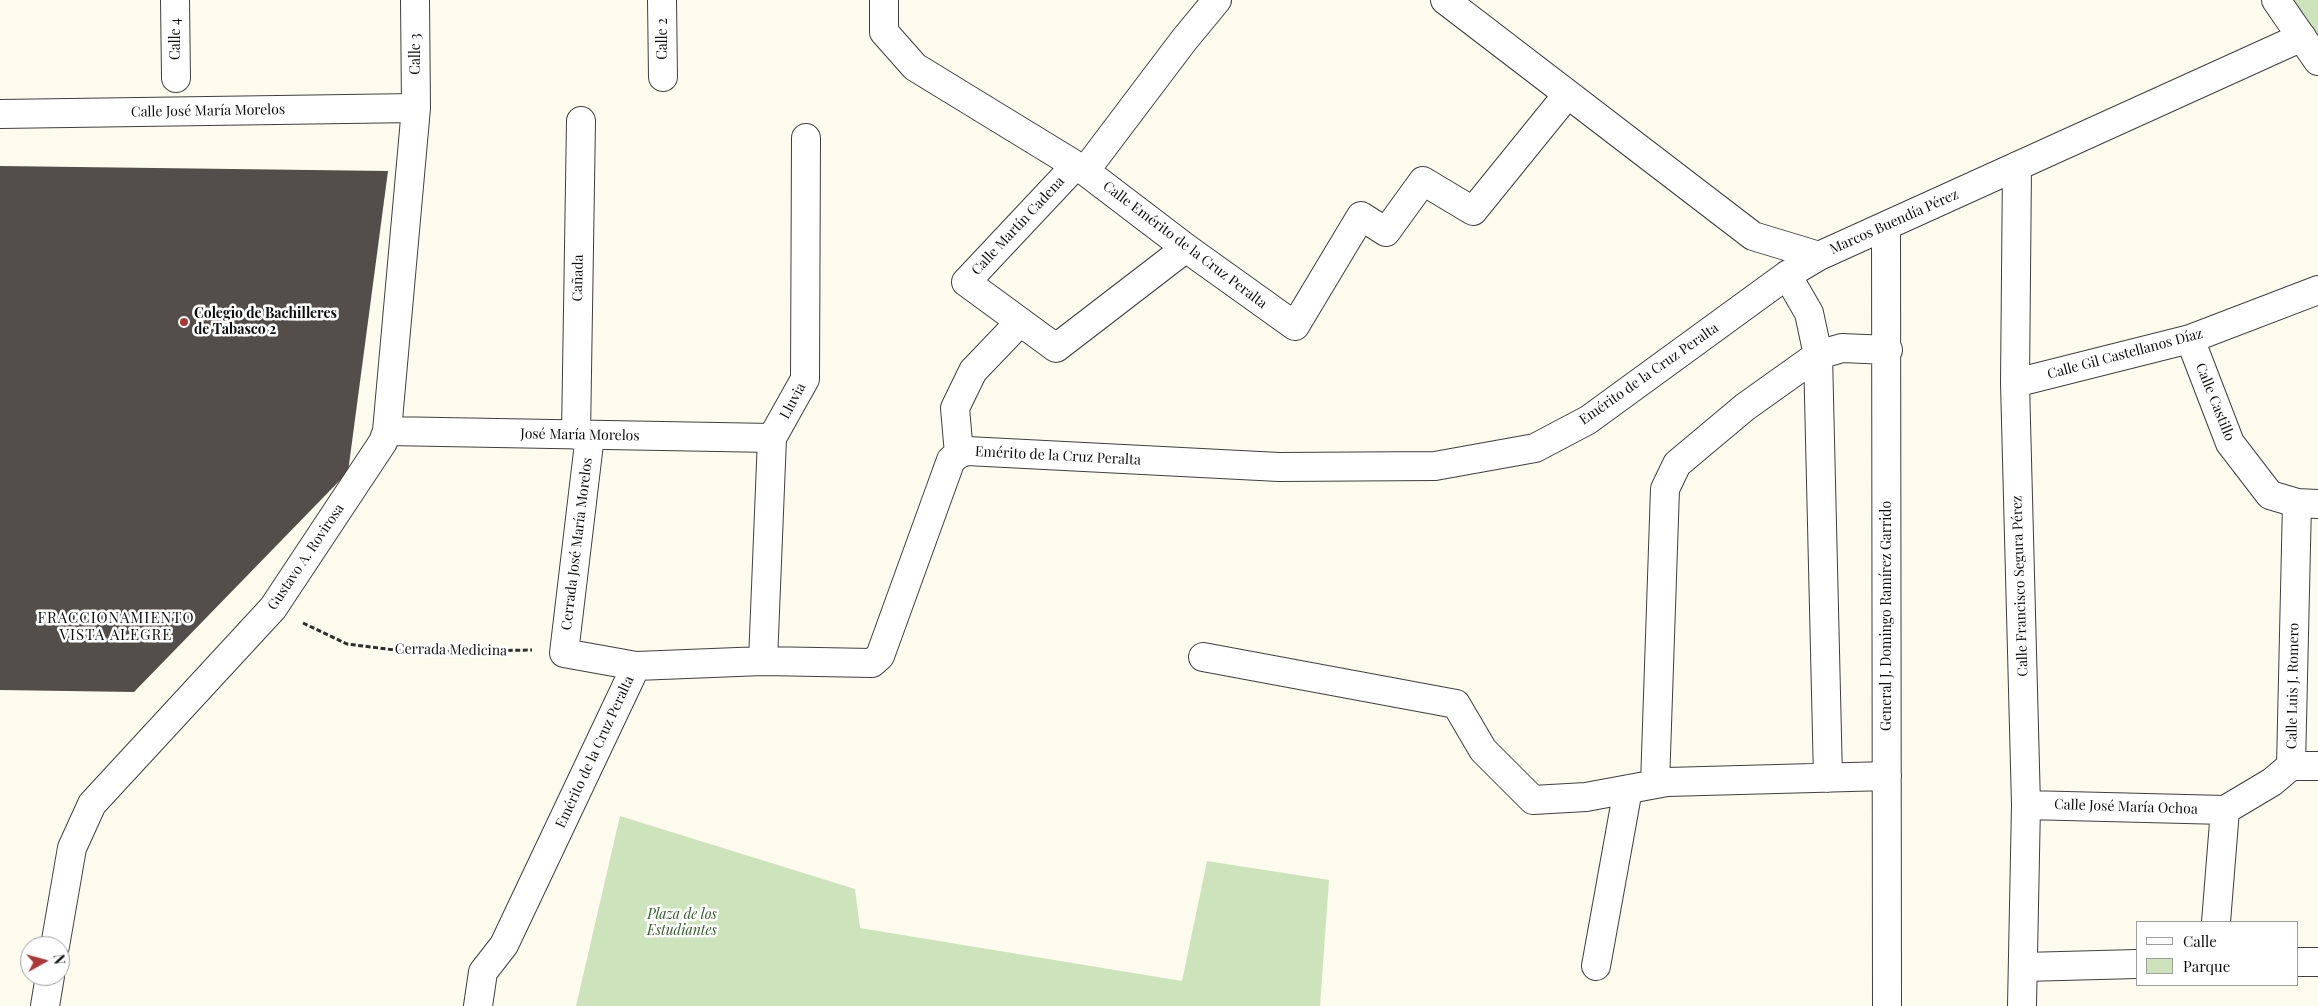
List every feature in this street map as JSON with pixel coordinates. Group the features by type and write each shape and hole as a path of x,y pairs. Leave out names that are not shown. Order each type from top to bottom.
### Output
{"street":[{"name":"Calle 4","path":"176,0 176,78"},
{"name":"Calle 3","path":"415,0 416,108"},
{"name":"Calle 2","path":"662,0 663,77"},
{"name":"Calle Emérito de la Cruz Peralta","path":"884,0 884,32 915,67 1080,168 1186,248 1295,326 1361,216 1386,232 1423,181 1473,211 1567,95"},
{"name":"Calle Martín Cadena","path":"1019,323 966,282 1080,168 1217,0"},
{"name":"Marcos Buendía Pérez","path":"1445,0 1753,236 1819,256 2302,37"},
{"path":"2276,0 2318,61"},
{"name":"Calle José María Morelos","path":"0,114 416,108"},
{"name":"Gustavo A. Rovirosa","path":"57,936 72,848 92,804 273,608 383,442 387,431 416,108"},
{"name":"Cañada","path":"581,121 583,435"},
{"name":"Lluvia","path":"763,661 772,438 805,379 806,138"},
{"name":"Calle Francisco Segura Pérez","path":"2017,166 2015,382 2026,805 2022,1006"},
{"name":"General J. Domingo Ramírez Garrido","path":"1886,226 1888,350 1887,1006"},
{"path":"958,454 955,408 974,371 1019,323 1056,348 1186,248"},
{"name":"Emérito de la Cruz Peralta","path":"478,1006 483,972 504,945 636,666 763,661 872,664 880,656 951,460 958,454 966,451 1278,467 1435,466 1535,448 1588,420 1787,275 1819,256"},
{"path":"1787,275 1809,312 1818,355 1828,778"},
{"name":"Calle Gil Castellanos Díaz","path":"2015,382 2190,339 2318,290"},
{"name":"Calle Castillo","path":"2190,339 2230,443 2270,495 2307,503"},
{"path":"1655,784 1665,489 1677,464 1745,407 1818,355 1842,348 1888,350"},
{"name":"José María Morelos","path":"387,431 772,438"},
{"name":"Cerrada José María Morelos","path":"564,653 583,435"},
{"name":"Calle Luis J. Romero","path":"2225,810 2272,782 2291,766 2307,503"},
{"path":"564,653 636,666"},
{"path":"1203,657 1456,704 1483,750 1534,800 1586,797 1655,784 1887,776"},
{"path":"2291,766 2318,766"},
{"path":"1596,966 1628,789"},
{"name":"Calle José María Ochoa","path":"2026,805 2225,810"},
{"path":"2216,921 2225,810"},
{"path":"2298,962 2318,962"},
{"path":"2024,967 2136,964"},
{"path":"45,1006 48,986"}],"path":[{"name":"Cerrada Medicina","path":"273,608 348,644 411,652 550,650 564,653"}],"green space":[{"path":"2276,0 2318,0 2318,61"},
{"name":"Plaza de los Estudiantes","path":"620,816 855,889 860,928 1182,981 1207,861 1329,880 1320,1006 576,1006"}],"building":[{"name":"Colegio de Bachilleres de Tabasco 2","path":"0,166 388,171 348,472 134,692 0,690"}],"place":[{"name":"Colegio de Bachilleres de Tabasco 2","path":"184,322"}],"district":[{"name":"FRACCIONAMIENTO VISTA ALEGRE","path":"116,626"}]}
